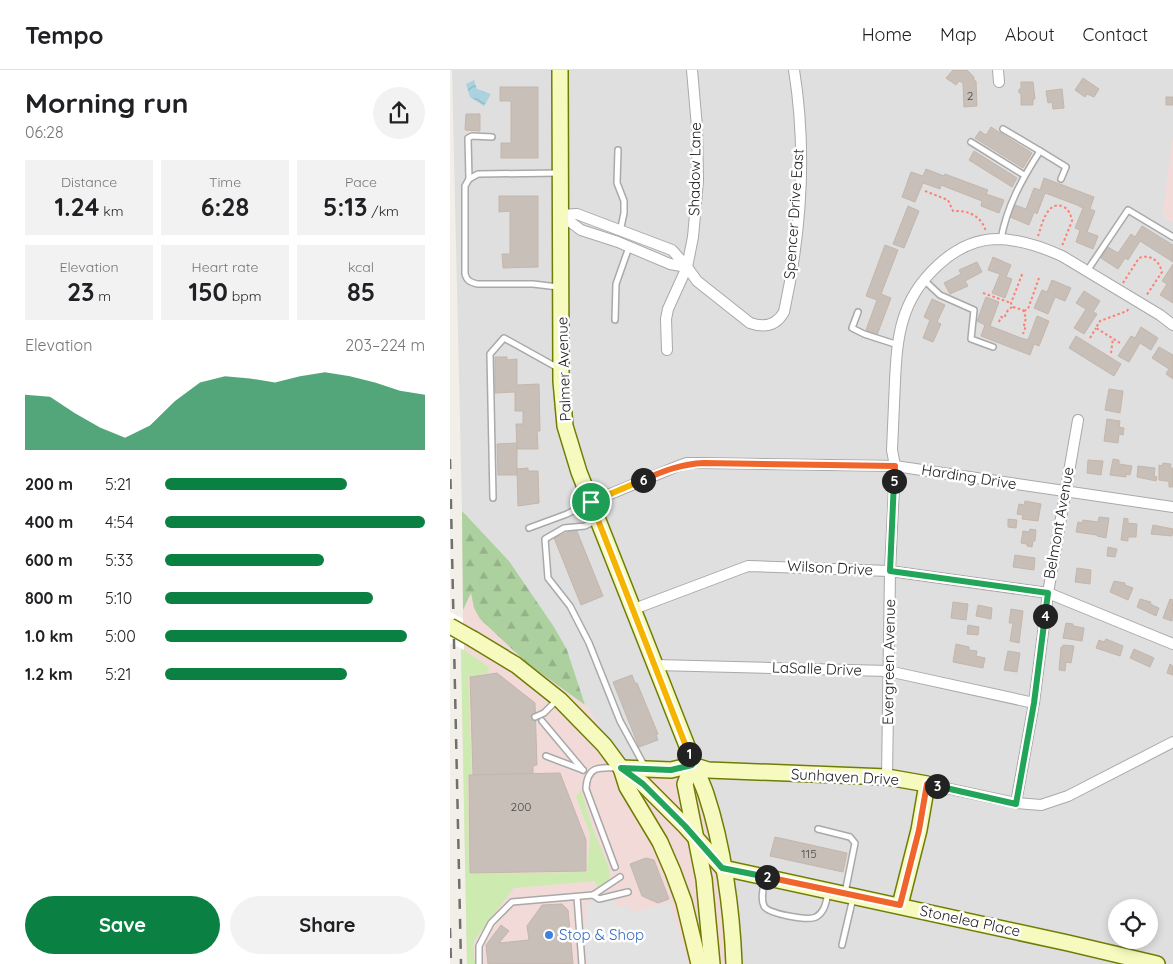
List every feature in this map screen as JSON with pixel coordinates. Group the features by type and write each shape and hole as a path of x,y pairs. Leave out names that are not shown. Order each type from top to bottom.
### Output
{"street":[{"name":"Palmer Avenue","path":"560,70 561,370 565,426 579,472 656,665 689,751 692,765 705,792 718,841 734,964"},
{"name":"Shadow Lane","path":"668,350 666,319 668,309 687,267 693,237 698,181 698,127 692,70"},
{"name":"Spencer Drive East","path":"687,267 697,280 750,323 758,326 773,324 780,319 784,312 794,259 801,170 799,114 794,70"},
{"path":"998,70 999,82"},
{"path":"561,215 577,214 672,250 687,267"},
{"path":"561,215 581,230 629,246 670,264 687,267"},
{"name":"Evergreen Avenue","path":"886,777 890,571 895,466 892,450 898,345 903,320 912,299 924,280 949,256 968,246 995,239 1019,242 1045,248 1062,256 1173,325"},
{"name":"Belmont Avenue","path":"1016,804 1034,703 1048,593 1064,492 1078,420"},
{"name":"Harding Drive","path":"591,502 687,463 895,466 1173,507"},
{"name":"Wilson Drive","path":"634,609 748,566 890,571 1048,593 1173,644"},
{"path":"450,626 516,665 559,698 604,745 621,768 640,782 722,868"},
{"name":"LaSalle Drive","path":"656,665 888,671 1034,703"},
{"name":"Sunhaven Drive","path":"621,768 671,770 692,765 708,770 886,777 1016,804 1041,805 1068,796 1173,742"},
{"path":"692,765 685,784 704,879 712,964"},
{"path":"621,768 627,787 660,842 673,872 684,902 699,964"},
{"path":"900,905 919,830 927,784"},
{"name":"Stonelea Place","path":"722,868 900,905 1157,964"}],"lane":[{"path":"1003,129 1066,167 1061,179"},
{"path":"492,137 472,136 468,138 469,179 465,186 465,274 467,279 477,284 533,284 561,287"},
{"path":"970,142 1024,176"},
{"path":"618,150 617,183 624,201 624,213 618,242"},
{"path":"1000,240 1012,201 1024,176 1040,151"},
{"path":"469,179 478,174 561,173"},
{"path":"1084,269 1128,210 1173,237"},
{"path":"615,320 616,284 629,246"},
{"path":"924,280 940,295 974,310 971,339 993,347"},
{"path":"858,312 852,328 898,345"},
{"path":"493,498 490,354 504,338 561,370"},
{"path":"529,528 567,514 591,502"},
{"path":"598,520 585,526 564,528 545,539 548,578 570,606 589,642 620,721 641,756 646,769"},
{"path":"536,717 544,713 559,698"},
{"path":"542,721 583,770"},
{"path":"546,756 590,772"},
{"path":"615,867 586,789 586,780 590,772 599,767 621,768"},
{"path":"818,829 850,837 855,843 842,945"},
{"path":"479,964 479,946 491,923 512,902 593,895 620,877"},
{"path":"765,877 764,906 770,911 802,918 810,919 818,916 824,909 829,890"},
{"path":"593,895 599,898 628,892"},
{"path":"577,897 582,964"}],"path":[{"path":"925,191 948,200 953,211 961,210 975,216 984,226 986,232"},
{"path":"1038,236 1050,208 1056,206 1064,207 1069,211 1072,221 1062,246"},
{"path":"1123,283 1139,258 1147,256 1155,259 1162,272 1146,296"},
{"path":"1023,272 1011,303 1012,306 1024,311"},
{"path":"1024,311 1028,309 1039,278"},
{"path":"983,293 1011,303"},
{"path":"999,322 1001,317 1004,318 1012,306"},
{"path":"1090,338 1100,321 1127,311 1129,308"},
{"path":"1022,334 1026,326 1024,325 1026,318 1024,311"},
{"path":"1096,328 1120,342"},
{"path":"1111,353 1113,338"}],"shaded area":[{"path":"452,70 1173,70 1173,139 1163,215 1173,222 1173,964 736,964 627,770 462,511"},
{"path":"1173,139 1173,222 1163,215"},
{"path":"462,511 627,770 696,768 708,793 736,964 467,964 461,648 463,619"},
{"path":"615,899 616,907 630,906 631,913 670,902 688,964 587,964 584,927 587,917 586,903"}],"green space":[{"path":"462,511 509,561 554,627 567,650 585,705 527,663 480,619 474,608 471,593 463,610"},
{"path":"461,648 489,667 488,673 468,677 472,774 468,775 469,874 587,872 590,834 576,797 581,790 593,829 608,865 610,876 608,881 599,888 595,881 514,888 475,939 473,945 475,964 467,964"}],"water":[{"path":"474,80 477,89 491,94 484,106 470,97 466,84"}],"pier":[{"path":"450,612 463,619 464,650 450,643"}],"building":[{"path":"953,70 967,70 974,77 974,81 976,81 977,106 964,107 963,83 959,81 956,85 946,78"},
{"path":"1083,78 1099,89 1094,97 1087,94 1085,97 1075,90"},
{"path":"1021,82 1033,82 1035,99 1033,99 1033,105 1021,105 1019,89 1021,89"},
{"path":"500,87 538,87 538,158 501,158 501,143 511,143 511,101 500,101"},
{"path":"1062,89 1064,108 1053,109 1052,102 1048,103 1046,91"},
{"path":"1166,97 1173,97 1173,105 1166,105"},
{"path":"466,114 480,114 480,131 465,130"},
{"path":"991,127 1032,153 1023,168 975,138 980,131 986,135"},
{"path":"974,151 1017,178 1012,187 969,160"},
{"path":"926,169 988,190 986,194 1004,200 999,213 981,206 982,201 941,185 940,189 923,183 915,202 902,197 911,172 923,176"},
{"path":"1044,178 1094,197 1090,209 1095,211 1087,232 1098,236 1093,249 1076,242 1080,230 1075,228 1083,208 1077,205 1045,193 1037,214 1034,212 1029,225 1010,217 1015,205 1026,209 1034,188 1040,190"},
{"path":"499,196 538,196 538,267 503,268 502,254 510,254 510,211 499,212"},
{"path":"908,206 919,211 904,248 893,244"},
{"path":"1142,226 1173,245 1173,262 1140,241 1128,260 1125,258 1118,269 1101,258 1108,247 1118,253 1131,234 1135,237"},
{"path":"885,245 898,250 881,294 891,298 877,335 866,330 877,300 866,296"},
{"path":"993,257 1011,265 1006,277 1012,279 1005,298 992,293 1000,274 988,270"},
{"path":"977,262 982,272 965,281 968,286 950,294 944,283 961,274 959,270"},
{"path":"1173,264 1173,303 1160,295 1167,284 1162,281"},
{"path":"1052,280 1071,288 1065,301 1055,297 1048,314 1034,308 1042,290 1047,292"},
{"path":"1084,291 1100,301 1093,312 1097,314 1084,334 1074,328 1086,309 1076,303"},
{"path":"986,297 999,302 990,326 1021,338 1028,340 1037,316 1049,321 1039,346 1034,344 1030,355 981,336 985,325 977,321"},
{"path":"932,299 945,305 937,322 941,324 933,342 923,338 930,320 924,317"},
{"path":"1141,327 1158,338 1151,350 1140,343 1129,362 1118,356 1131,336 1135,338"},
{"path":"1076,336 1121,364 1114,376 1069,348"},
{"path":"1159,347 1173,355 1173,379 1166,374 1169,369 1152,358"},
{"path":"495,357 507,357 507,360 517,359 517,385 539,384 540,431 537,431 538,449 517,449 516,424 523,424 523,411 515,411 515,392 495,393"},
{"path":"1109,389 1123,391 1120,413 1105,410"},
{"path":"1107,419 1120,421 1119,427 1124,428 1123,435 1119,434 1118,443 1104,441"},
{"path":"517,443 517,475 498,475 497,444"},
{"path":"1113,459 1119,460 1119,464 1132,466 1130,475 1126,474 1126,477 1110,475"},
{"path":"1088,460 1103,461 1101,475 1087,473"},
{"path":"1163,463 1171,464 1170,468 1173,468 1173,487 1169,487 1169,482 1167,481 1159,480 1159,465 1162,466"},
{"path":"1138,466 1155,468 1154,476 1157,477 1156,481 1137,477"},
{"path":"528,468 528,471 538,471 539,503 518,506 517,469"},
{"path":"1025,501 1041,504 1038,521 1022,519 1023,515 1017,514 1019,504 1024,505"},
{"path":"1099,517 1109,518 1106,538 1076,532 1078,522 1082,523 1083,520 1098,522"},
{"path":"1124,518 1128,519 1128,523 1137,524 1136,537 1128,537 1128,541 1121,540"},
{"path":"1008,519 1017,520 1016,528 1008,527"},
{"path":"1153,525 1173,529 1172,536 1151,534"},
{"path":"576,529 603,596 581,605 554,538"},
{"path":"1030,529 1036,530 1035,541 1033,541 1032,547 1021,543 1023,531 1029,532"},
{"path":"1108,547 1117,549 1115,557 1107,556"},
{"path":"1015,555 1035,558 1034,570 1013,567"},
{"path":"1077,568 1091,570 1090,584 1075,582"},
{"path":"1114,581 1125,583 1125,585 1133,588 1128,600 1110,592"},
{"path":"1140,599 1151,602 1150,604 1159,608 1156,616 1137,607"},
{"path":"1170,599 1173,600 1172,621 1163,618"},
{"path":"953,602 968,604 966,620 951,618"},
{"path":"978,605 992,608 991,619 976,616"},
{"path":"1011,609 1023,611 1019,643 1010,641 1013,623 1009,623"},
{"path":"1066,623 1084,628 1082,641 1063,638"},
{"path":"968,625 979,627 978,635 967,634"},
{"path":"1106,639 1123,646 1120,656 1096,648 1099,640 1104,642"},
{"path":"956,644 969,647 969,650 977,651 976,656 985,658 983,668 953,662"},
{"path":"1063,645 1074,646 1071,663 1066,662 1065,671 1059,670 1061,647"},
{"path":"1134,649 1154,658 1150,667 1130,658"},
{"path":"1008,651 1020,653 1017,672 1004,670"},
{"path":"1170,664 1173,666 1173,675 1167,673"},
{"path":"497,673 535,703 537,765 533,766 533,774 473,775 470,677"},
{"path":"632,675 658,734 656,735 658,740 639,747 613,682"},
{"path":"560,773 586,840 586,871 470,873 469,775"},
{"path":"775,837 847,853 843,872 770,856"},
{"path":"646,858 654,860 669,899 658,903 642,896 630,864"},
{"name":"Stop & Shop","path":"562,904 568,910 573,964 488,964 486,945 501,925 509,931 499,943 529,940 527,926 542,905"}],"railway":[{"path":"450,459 461,964"},
{"path":"450,928 451,964"}],"place":[{"name":"Stop & Shop","path":"549,935"}],"route":[{"path":"687,463 895,466 890,571 1048,593 1034,703 1016,804 927,784 919,830 900,905 722,868 685,826 643,784 621,768 671,770 692,765 689,751 656,665 591,502 687,463"}]}
